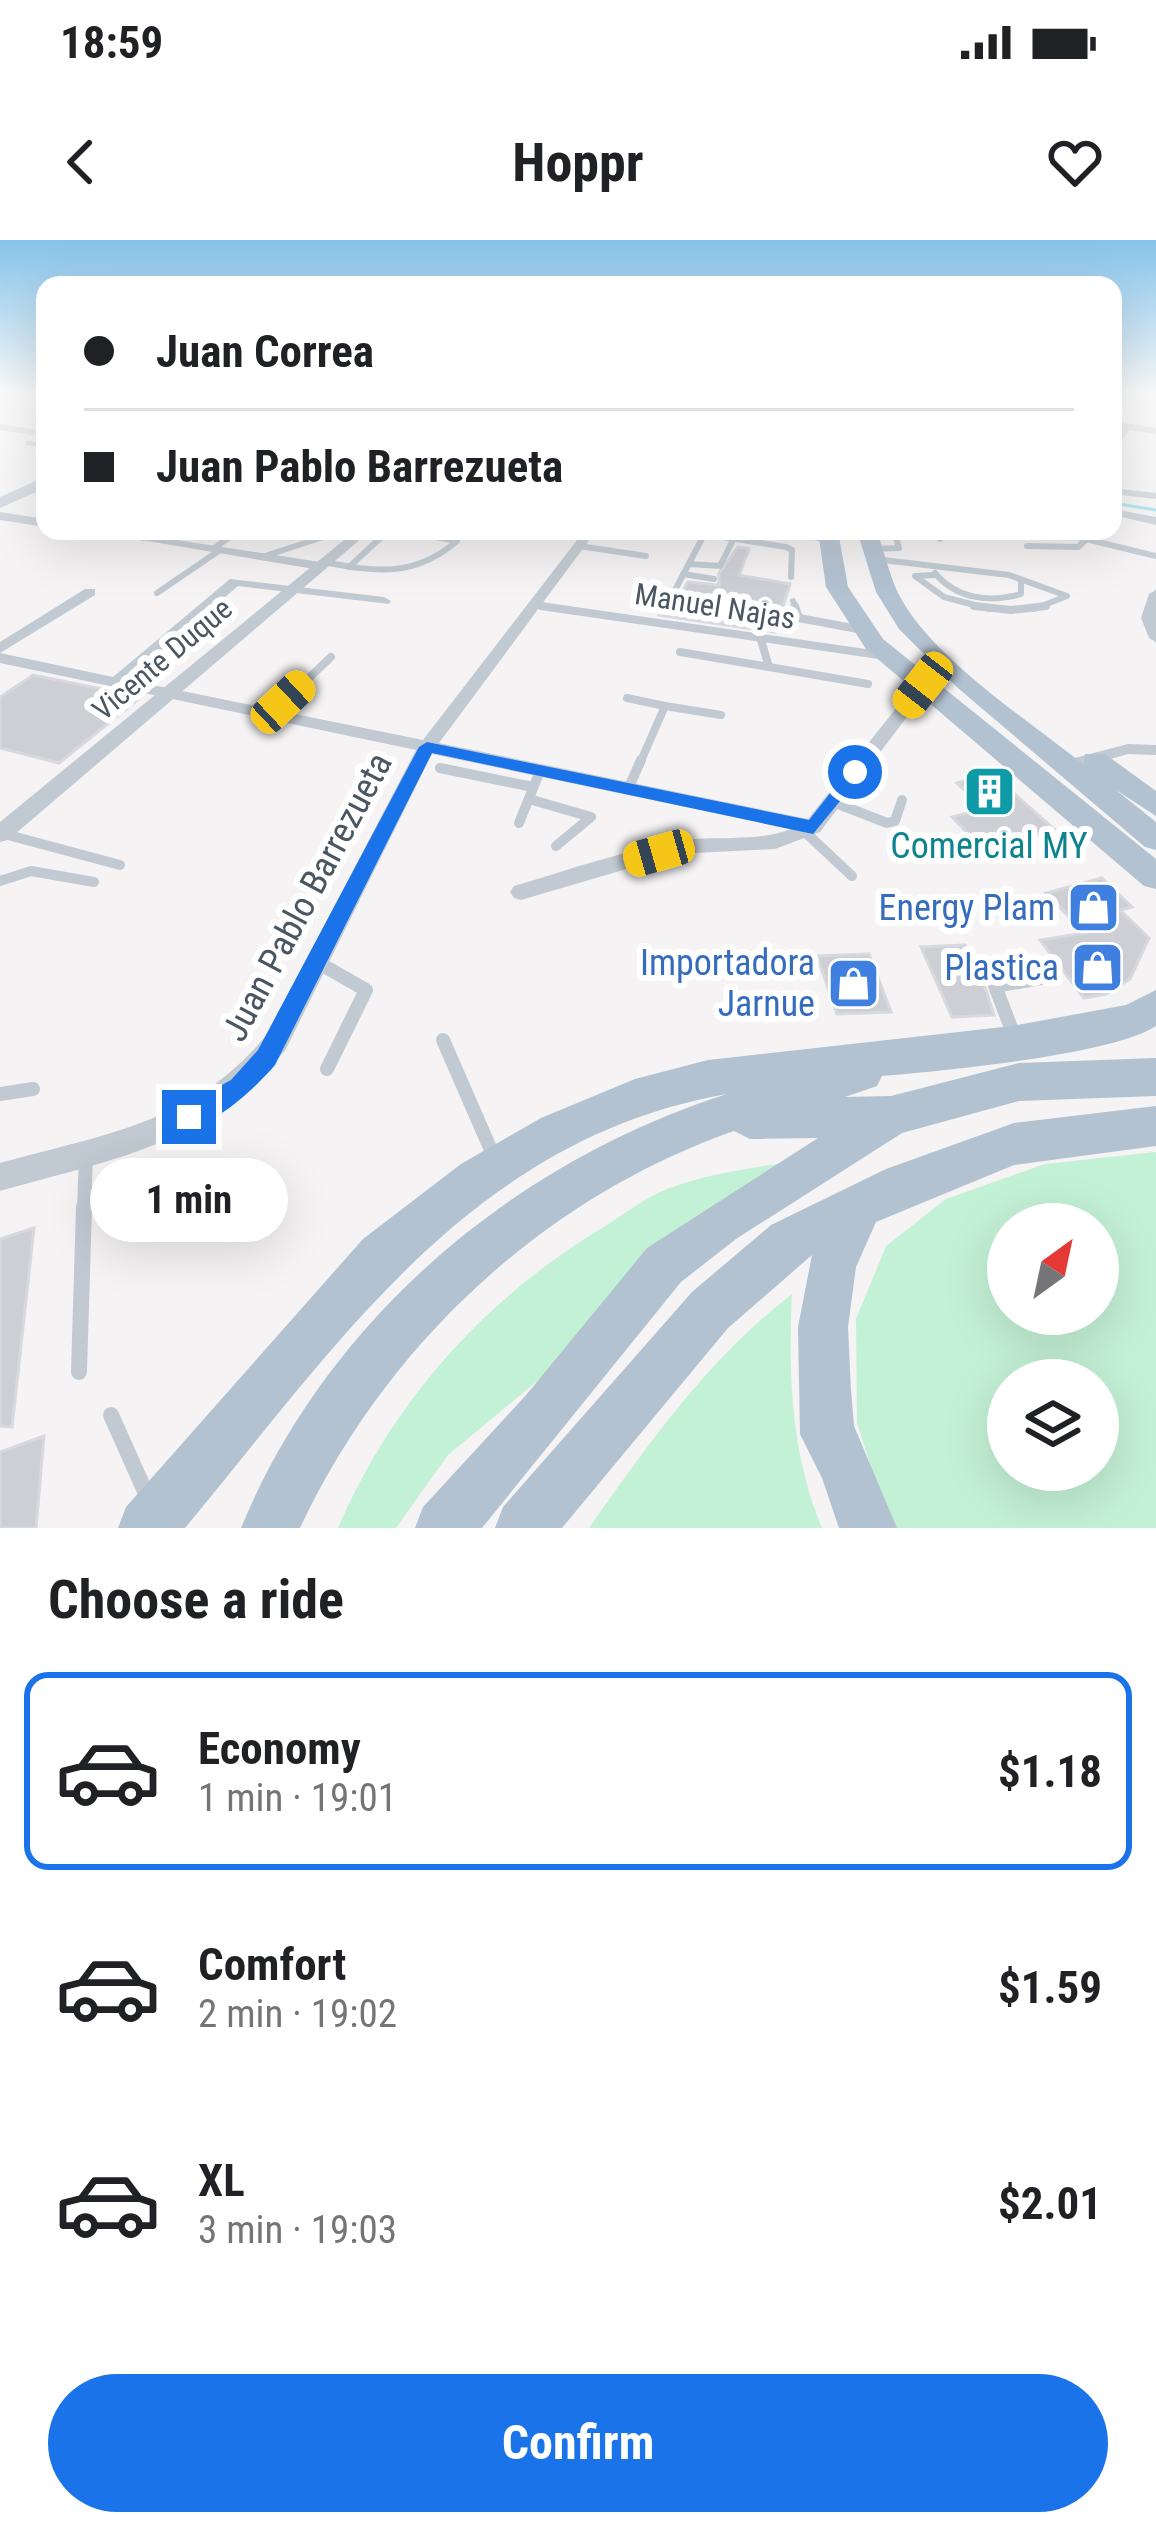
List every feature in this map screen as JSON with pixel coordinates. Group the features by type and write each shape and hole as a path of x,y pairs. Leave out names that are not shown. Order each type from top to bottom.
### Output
{"main road":[{"path":"0,499 36,482"},
{"path":"830,540 837,587 863,630 886,656 1153,869"},
{"path":"871,546 887,592 907,624 945,662 1080,761 1156,806"},
{"path":"1080,761 1153,869"},
{"path":"151,1523 380,1256 411,1225 498,1165 667,1088 811,1063 1017,1041 1134,1020 1156,1006"},
{"path":"270,1528 291,1478 369,1366 452,1274 501,1231 624,1156 706,1120 928,1054"},
{"path":"706,1120 892,1116 1019,1082 1156,1077"},
{"path":"444,1528 546,1413 664,1265 720,1222 892,1116"},
{"path":"524,1528 687,1336 752,1270 788,1243 902,1185 1014,1144 1156,1126"},
{"path":"858,1210 832,1265 823,1327 824,1390 826,1434 846,1464 868,1528"}],"street":[{"path":"1122,514 1156,521"},
{"path":"0,516 36,522"},
{"path":"170,540 322,564"},
{"name":"Vicente Duque","path":"0,834 353,540"},
{"name":"Juan Pablo Barrezueta","path":"0,1177 176,1122 240,1088 277,1042 427,747 588,542"},
{"path":"116,682 174,638 171,631 231,584 292,587 384,601"},
{"path":"0,649 89,592"},
{"path":"1156,594 1148,618 1156,638"},
{"path":"0,658 427,747 534,786 628,789 809,830"},
{"path":"521,892 681,847 772,846 809,830 923,685"},
{"path":"1080,761 1156,750"}],"lane":[{"path":"157,593 228,540"},
{"path":"262,556 305,540"},
{"path":"349,567 378,540"},
{"path":"322,564 406,574 436,562 457,541 452,540"},
{"path":"701,540 673,598 710,604"},
{"path":"689,564 720,566 733,540"},
{"path":"744,540 792,550 791,578"},
{"path":"871,546 899,548 897,540"},
{"path":"1027,546 1078,547 1090,540"},
{"path":"1096,540 1156,556"},
{"path":"1112,540 1131,541"},
{"path":"588,542 646,556"},
{"path":"871,546 936,569 1060,587 1067,596 1035,607 955,604 937,598 916,576 936,569"},
{"path":"936,569 948,588 987,598 1021,594 1021,580"},
{"path":"683,574 714,579"},
{"path":"793,601 800,618 863,630"},
{"name":"Manuel Najas","path":"536,605 886,656"},
{"path":"761,640 769,667"},
{"path":"680,652 868,684"},
{"path":"271,714 331,657"},
{"path":"627,698 721,715"},
{"path":"628,789 665,706"},
{"path":"440,768 534,786 591,817 556,847"},
{"path":"519,823 534,786"},
{"path":"833,802 887,823 895,821 902,800"},
{"path":"809,830 852,876"},
{"path":"0,834 120,865"},
{"path":"0,881 31,871 94,881"},
{"path":"317,962 366,990 327,1069"},
{"path":"1017,1041 995,986 1041,978"},
{"path":"443,1040 498,1165"},
{"path":"0,1094 33,1089"},
{"path":"79,1372 86,1150"},
{"path":"111,1415 151,1523"}],"green space":[{"path":"1156,1152 1156,1528 897,1528 884,1507 857,1423 856,1319 886,1246 946,1199 1045,1164"},
{"path":"804,1160 448,1455 396,1528 338,1528 387,1436 416,1394 483,1318 522,1285 563,1253 662,1191 720,1174"},
{"path":"792,1294 794,1413 804,1471 822,1528 589,1528 707,1374"}],"building":[{"path":"738,547 749,549 739,575 790,584 775,632 659,615 666,601 715,610 714,598 683,591 688,582 719,585 719,573"},
{"path":"33,675 141,697 59,763 0,748 0,697"},
{"path":"988,775 1054,829 983,849 952,817 984,809 957,783"},
{"path":"1102,878 1132,907 1120,910 1149,938 1130,979 1106,994 1084,998 1040,940 1085,933 1046,893"},
{"path":"965,945 994,1015 952,1017 921,947"},
{"name":"Importadora Jarnue","path":"869,954 891,1012 837,1014 817,956"},
{"path":"34,1228 12,1427 0,1426 0,1239"},
{"path":"44,1436 36,1528 0,1528 0,1452"}],"waterway":[{"path":"1122,504 1156,510"}],"place":[{"name":"Comercial MY","path":"989,791"},
{"name":"Energy Plam","path":"1094,908"},
{"name":"Plastica","path":"1098,968"},
{"name":"Importadora Jarnue","path":"854,984"}],"route":[{"path":"189,1117 240,1088 267,1058 427,747 813,827 855,772"}]}
